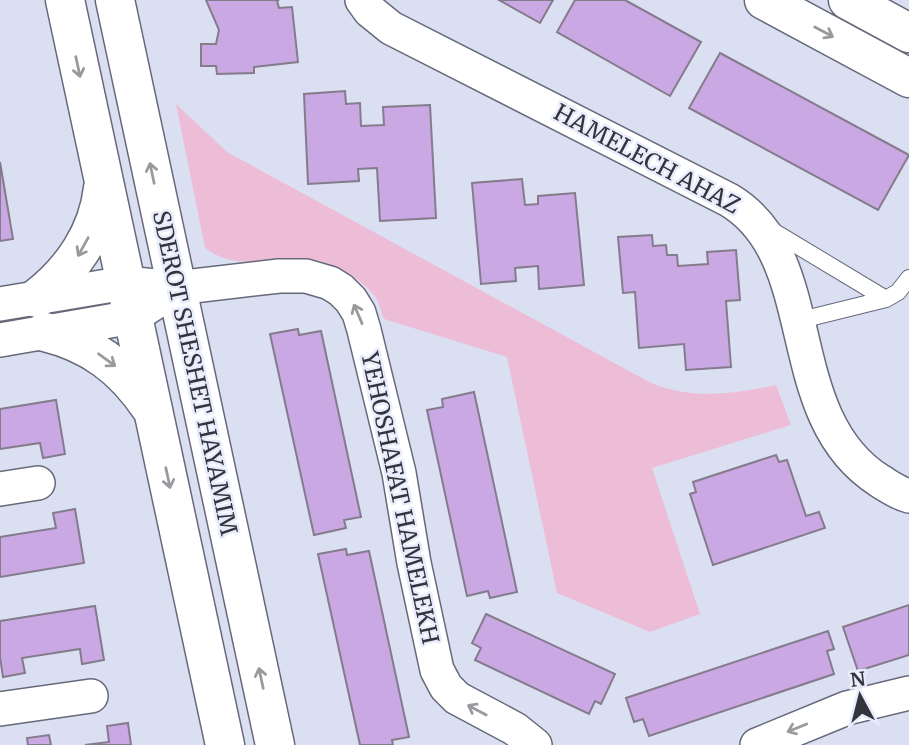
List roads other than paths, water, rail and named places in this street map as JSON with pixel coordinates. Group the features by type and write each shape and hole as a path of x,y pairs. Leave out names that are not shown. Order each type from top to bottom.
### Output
{"main road":[{"path":"65,0 225,745"},
{"name":"SDEROT SHESHET HAYAMIM","path":"115,0 275,745"},
{"path":"764,0 909,78"},
{"path":"848,0 909,33"},
{"path":"104,183 102,197 86,243 66,272 27,311 112,362 139,390 153,411"}],"street":[{"name":"HAMELECH AHAZ","path":"362,0 370,11 391,28 729,200 758,222 778,254 813,385 834,435 864,471 901,494 909,496"},
{"name":"YEHOSHAFAT HAMELEKH","path":"0,340 27,311 129,300 176,288 279,276 306,276 330,283 351,300 359,313 364,330 399,473 414,563 437,670 446,687 457,698 515,729 536,745"},
{"path":"0,489 38,483"},
{"path":"757,745 847,708 909,693"},
{"path":"0,709 91,696"}],"lane":[{"path":"758,222 886,299"},
{"path":"797,321 886,299 898,292 909,278"}]}
